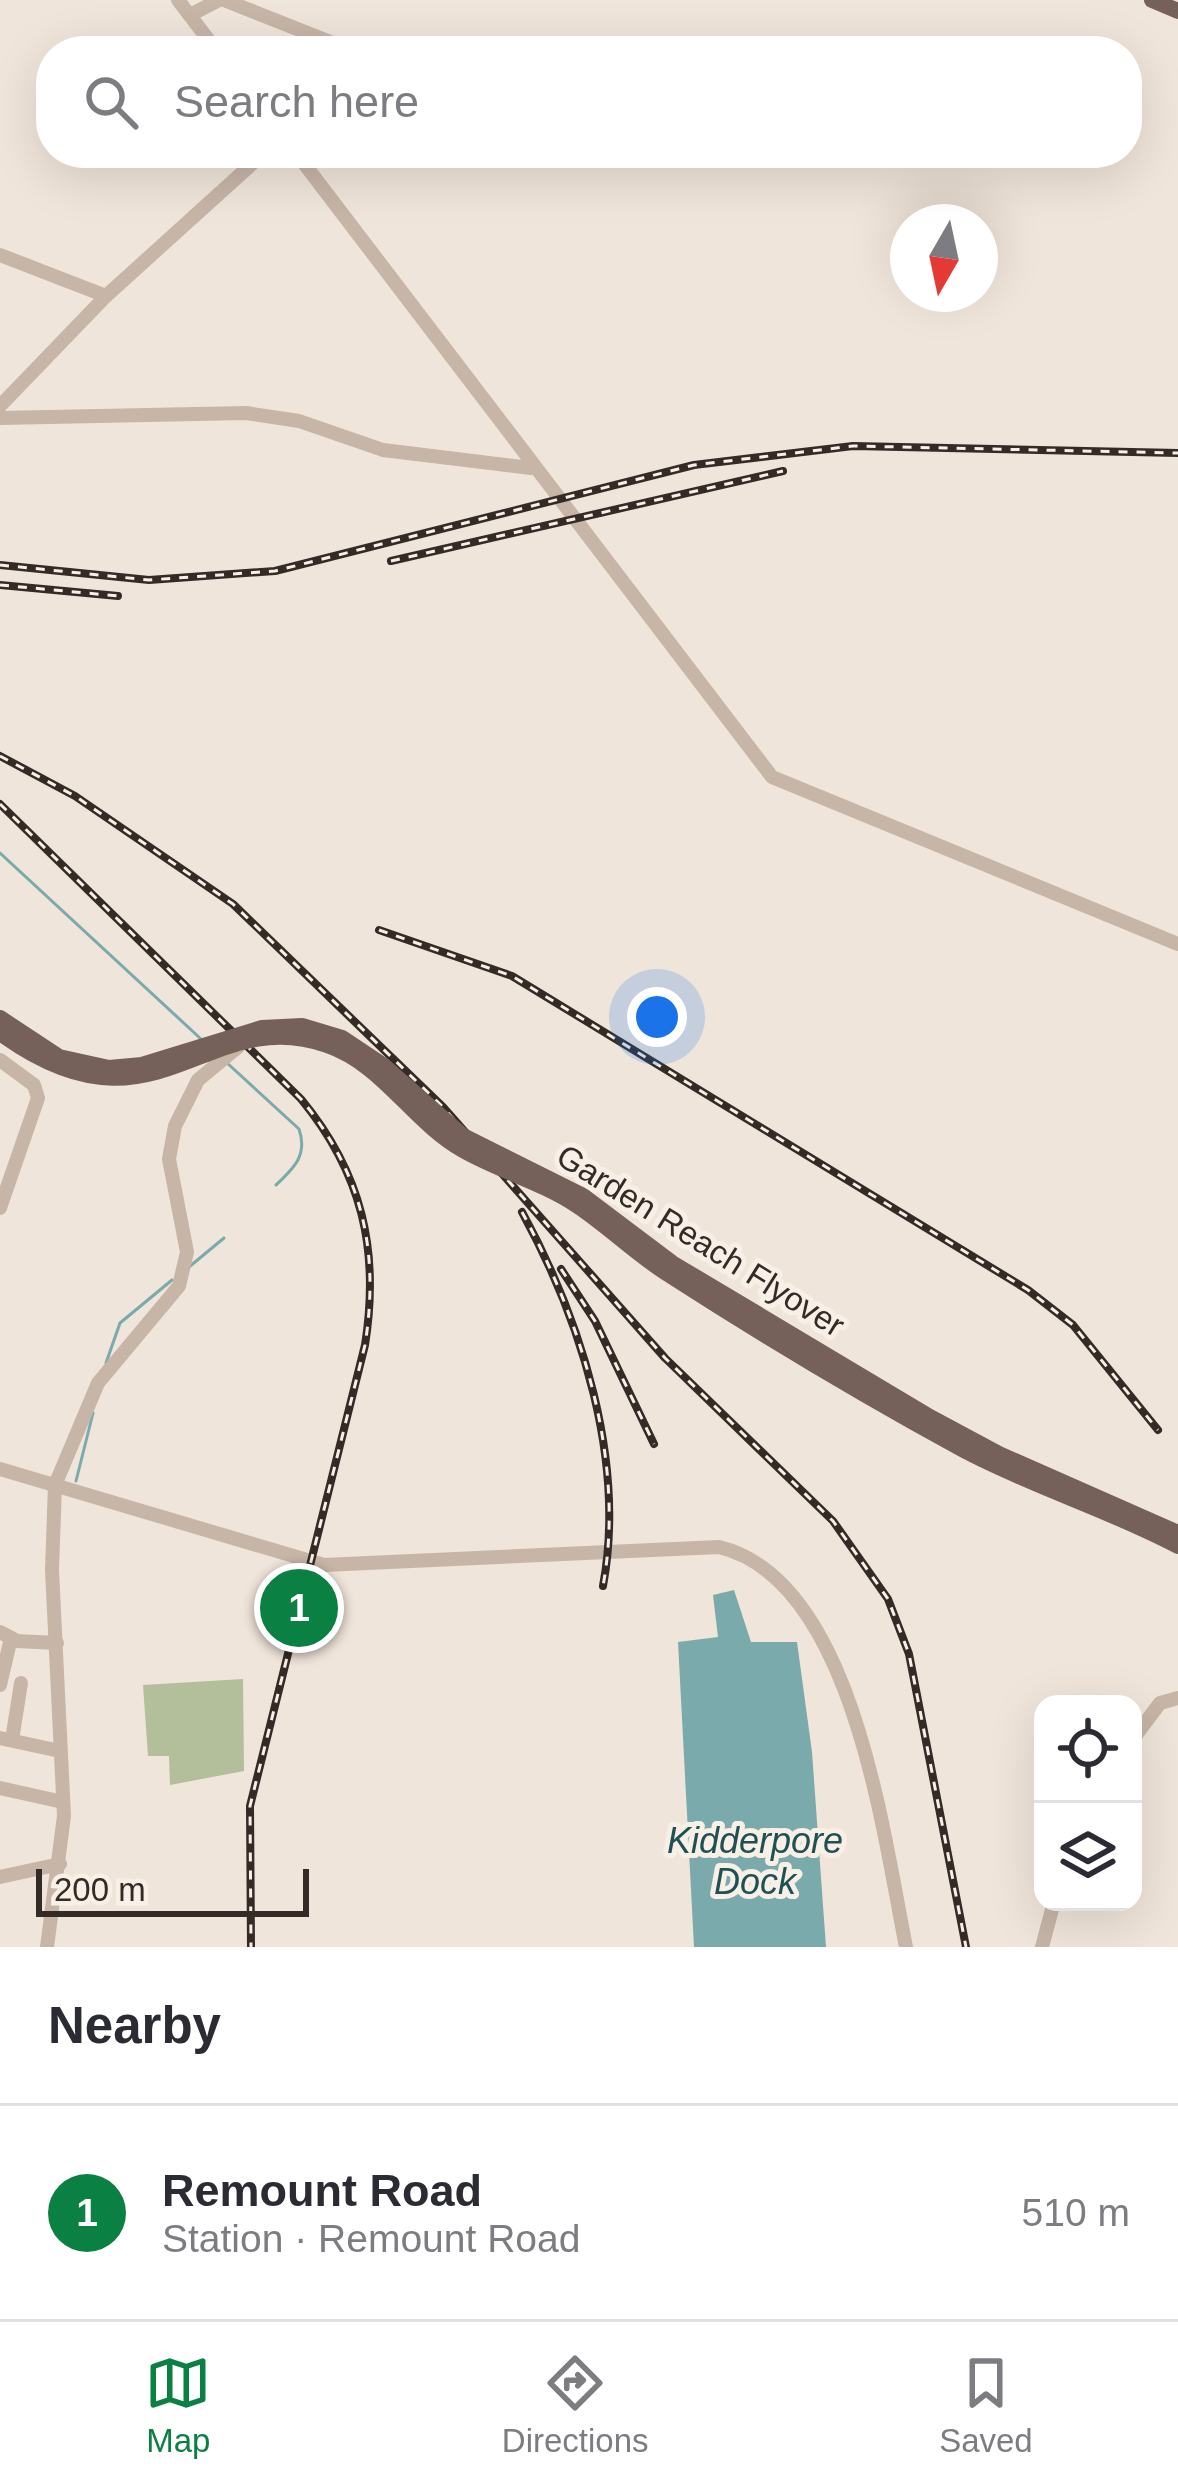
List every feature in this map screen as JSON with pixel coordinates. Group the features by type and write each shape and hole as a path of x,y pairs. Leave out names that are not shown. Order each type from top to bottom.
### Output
{"main road":[{"path":"1152,0 1178,11"},
{"name":"Garden Reach Flyover","path":"0,1018 59,1057 109,1068 142,1065 262,1028 302,1027 342,1038 384,1066 463,1136 583,1196 672,1263 930,1417 999,1454 1178,1533"},
{"name":"Garden Reach Flyover","path":"0,1033 55,1068 109,1080 145,1076 238,1046 301,1038 348,1054 456,1146 577,1205 666,1273 924,1427 994,1465 1178,1546"}],"street":[{"path":"178,0 206,36"},
{"path":"190,15 221,0 313,36"},
{"path":"0,406 106,296 247,168"},
{"path":"307,168 531,468 595,541 772,777 1178,944"},
{"path":"0,255 106,296"},
{"path":"0,418 269,415 382,450 531,468"},
{"path":"46,1947 61,1864 63,1802 52,1570 55,1485 112,1362 149,1328 179,1286 187,1252 169,1159 175,1126 197,1080 238,1046"},
{"path":"0,1060 34,1085 38,1098 0,1208"},
{"path":"0,1469 324,1565 719,1547 747,1554 770,1567 810,1625 831,1658 866,1741 906,1947"},
{"path":"0,1685 5,1635 57,1643"},
{"path":"22,1682 6,1739 60,1751"},
{"path":"1142,1727 1160,1703 1178,1698"},
{"path":"0,1788 63,1802"},
{"path":"0,1877 61,1864"},
{"path":"1042,1947 1052,1911"}],"green space":[{"path":"243,1679 244,1771 170,1785 169,1756 148,1756 143,1685"}],"water":[{"name":"Kidderpore Dock","path":"734,1590 751,1642 797,1642 812,1752 826,1947 694,1947 678,1642 718,1637 713,1595"}],"waterway":[{"path":"0,853 201,1039"},
{"path":"226,1062 299,1129 300,1154 276,1185"},
{"path":"189,1267 224,1238"},
{"path":"106,1363 120,1323 172,1280"},
{"path":"76,1481 93,1413"}],"railway":[{"path":"0,565 149,580 275,571 694,465 853,446 1178,453"},
{"path":"391,561 783,471"},
{"path":"0,585 118,596"},
{"path":"0,756 75,796 233,904 443,1107 665,1358 833,1521 888,1599 909,1654 966,1947"},
{"path":"0,804 301,1099 339,1155 361,1214 370,1277 365,1345 250,1806 251,1947"},
{"path":"379,930 512,976 1028,1290 1073,1325 1158,1430"},
{"path":"522,1212 563,1299 594,1394 608,1491 603,1586"},
{"path":"561,1269 595,1321 654,1444"}],"place":[{"name":"Remount Road","path":"299,1608"}]}
